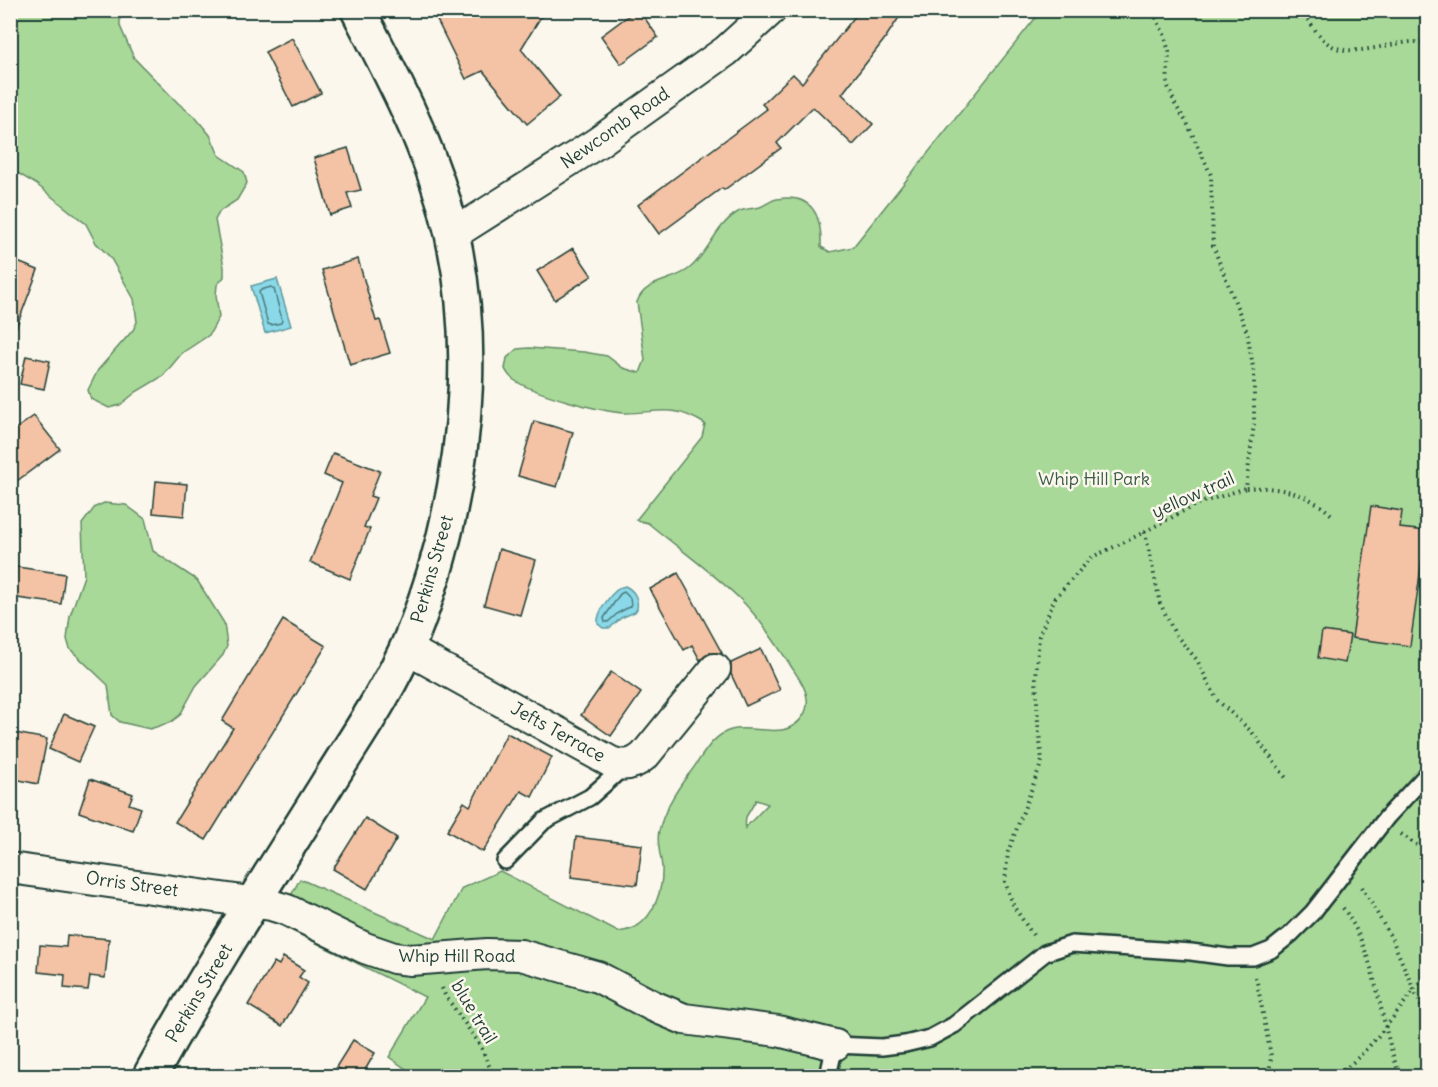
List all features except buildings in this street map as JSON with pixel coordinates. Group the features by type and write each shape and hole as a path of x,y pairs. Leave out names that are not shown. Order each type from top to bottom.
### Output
{"street":[{"name":"Perkins Street","path":"150,1077 195,996 383,693 407,649 429,590 445,534 457,475 465,370 462,301 452,236 430,163 358,10"},
{"name":"Newcomb Road","path":"452,236 597,143 726,51 771,10"},
{"name":"Jefts Terrace","path":"407,649 610,762 626,765 636,762 645,755 715,669"},
{"name":"Orris Street","path":"10,868 254,901"},
{"name":"Whip Hill Road","path":"254,901 287,910 380,954 411,960 487,954 521,955 598,977 653,1006 684,1019 778,1031 835,1045"}],"lane":[{"path":"505,861 544,821 590,797 626,765"},
{"path":"828,1077 835,1045 882,1047 930,1038 954,1025 1045,953 1072,944 1191,952 1228,957 1253,957 1271,950 1292,934 1313,912 1384,822 1428,773"}],"path":[{"name":"yellow trail","path":"1045,953 1014,907 1005,882 1008,852 1042,761 1036,678 1039,636 1055,598 1092,557 1197,504 1246,488 1254,423 1254,374 1247,332 1213,246 1211,175 1167,84 1169,52 1164,34 1152,10"},
{"path":"1301,10 1323,40 1335,49 1368,49 1417,40 1428,43"},
{"path":"1246,488 1265,487 1293,492 1322,506 1334,517"},
{"path":"1145,532 1160,603 1175,634 1197,660 1217,700 1252,732 1286,778"},
{"path":"1384,822 1428,853"},
{"path":"1349,865 1392,939 1428,1022"},
{"path":"1329,890 1360,936 1375,985 1391,1053 1400,1077"},
{"path":"1253,957 1271,1056 1269,1077"},
{"name":"blue trail","path":"438,958 439,979 445,995 480,1045 490,1070 496,1077"},
{"path":"1333,1077 1343,1072 1374,1040 1428,970"}],"green space":[{"path":"10,11 120,11 120,26 134,58 196,118 210,135 219,155 244,172 247,183 237,200 220,211 215,220 224,277 217,285 219,317 209,335 182,353 163,376 136,392 120,405 109,408 91,399 88,390 98,370 133,330 137,322 134,299 110,257 96,243 86,224 36,184 11,169"},
{"name":"Whip Hill Park","path":"1041,11 1427,11 1427,1076 416,1076 389,1057 425,997 276,923 300,879 435,939 462,888 500,871 618,932 630,930 643,922 653,909 661,884 662,867 658,835 661,823 683,781 717,737 724,733 740,729 779,730 796,724 806,710 806,694 789,663 746,605 717,578 648,523 636,520 702,437 705,424 694,417 674,411 614,412 584,406 536,391 509,375 505,369 507,358 517,349 529,348 584,352 607,356 623,368 640,373 645,360 637,302 641,295 653,285 690,268 697,262 730,217 743,210 760,207 775,200 789,198 799,200 807,203 817,217 821,247 830,252 853,247","holes":["756,800 768,804 745,828 746,817"]},
{"path":"104,503 126,505 145,519 153,551 197,580 224,623 227,646 223,655 196,686 180,715 171,722 150,729 120,722 112,715 108,685 70,649 67,639 70,616 84,576 82,524 95,507"}],"water":[{"path":"277,279 291,326 265,333 251,286"},
{"path":"625,586 635,595 637,609 621,618 610,628 603,628 598,624 602,608 615,591"}]}
